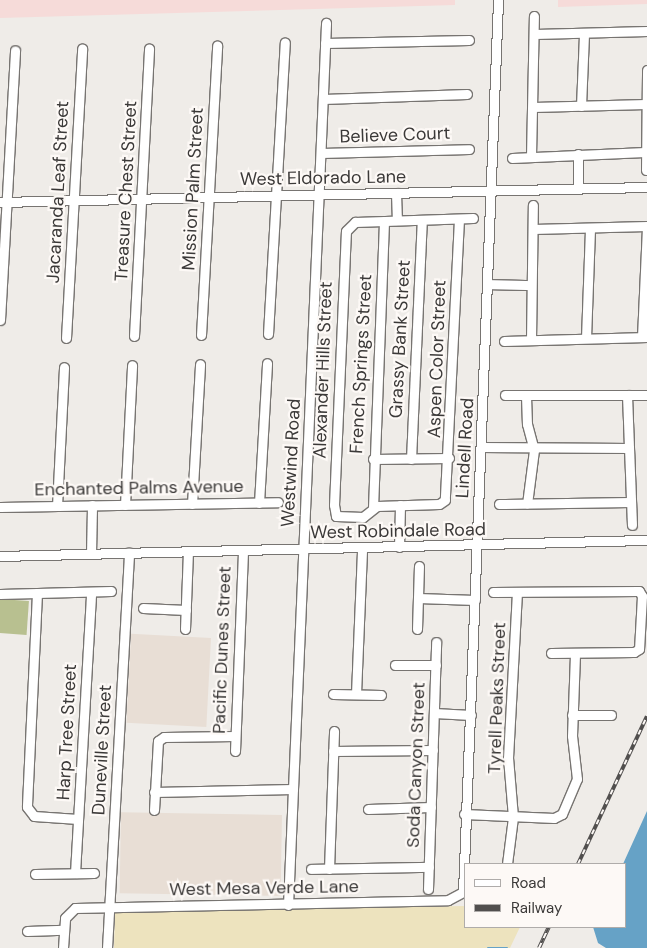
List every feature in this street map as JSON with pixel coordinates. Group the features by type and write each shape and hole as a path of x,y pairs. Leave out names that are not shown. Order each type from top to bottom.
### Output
{"street":[{"name":"Lindell Road","path":"460,896 471,715 493,191 498,0"},
{"path":"531,156 534,16"},
{"name":"Westwind Road","path":"288,905 326,23"},
{"path":"535,34 647,31"},
{"path":"581,106 584,33"},
{"path":"325,43 469,40"},
{"path":"268,334 285,42"},
{"name":"Mission Palm Street","path":"201,335 217,45"},
{"name":"Jacaranda Leaf Street","path":"66,338 82,48"},
{"name":"Treasure Chest Street","path":"134,336 149,48"},
{"path":"0,320 3,202 15,50"},
{"path":"646,170 647,70"},
{"path":"323,99 467,94"},
{"path":"533,107 646,104"},
{"name":"Believe Court","path":"321,153 469,149"},
{"path":"512,158 645,152"},
{"path":"578,154 578,189"},
{"name":"West Eldorado Lane","path":"3,202 647,187"},
{"path":"396,193 398,220"},
{"path":"531,340 533,205"},
{"name":"Aspen Color Street","path":"400,505 439,504 445,500 449,458 459,218"},
{"path":"384,221 473,218"},
{"name":"Grassy Bank Street","path":"411,459 422,220"},
{"name":"Alexander Hills Street","path":"373,508 363,517 336,516 334,505 339,364 346,231 349,225 355,222 384,221"},
{"name":"French Springs Street","path":"373,508 384,221"},
{"path":"504,342 645,337 647,226 533,229"},
{"path":"586,338 590,228"},
{"path":"489,284 531,285"},
{"path":"259,502 267,363"},
{"path":"192,504 200,364"},
{"path":"125,505 132,365"},
{"path":"57,506 64,367"},
{"path":"505,395 647,395"},
{"path":"627,395 632,525"},
{"path":"526,396 527,424 534,450 527,504"},
{"path":"481,447 534,450 629,448"},
{"path":"374,460 449,458"},
{"name":"Enchanted Palms Avenue","path":"0,507 278,502"},
{"path":"499,504 630,502"},
{"path":"91,554 92,505"},
{"path":"373,508 400,505 398,547"},
{"name":"West Robindale Road","path":"0,556 477,546 647,540"},
{"path":"356,694 362,548"},
{"name":"Pacific Dunes Street","path":"234,751 243,551"},
{"path":"185,629 188,552"},
{"name":"Duneville Street","path":"107,948 129,553"},
{"path":"417,629 419,566"},
{"path":"0,594 111,591"},
{"path":"493,592 639,591 642,596 639,649 634,652 551,653"},
{"name":"Harp Tree Street","path":"75,873 91,592"},
{"name":"Tyrell Peaks Street","path":"507,863 514,817 508,758 517,592"},
{"path":"37,593 28,811 38,817 78,819"},
{"path":"418,598 475,600"},
{"path":"143,608 186,610"},
{"name":"Soda Canyon Street","path":"428,889 436,642"},
{"path":"464,814 559,817 576,779 572,715 575,652"},
{"path":"395,665 436,665"},
{"path":"333,694 380,695"},
{"path":"434,713 471,715"},
{"path":"572,715 611,715"},
{"path":"329,869 334,731"},
{"path":"154,810 158,741 164,737 235,736"},
{"path":"333,751 433,750"},
{"path":"154,792 294,789"},
{"path":"368,809 431,808"},
{"path":"312,869 429,867"},
{"path":"35,874 94,873"},
{"name":"West Mesa Verde Lane","path":"64,930 68,912 75,908 288,905 448,900 460,896"},
{"path":"27,931 64,930 63,948"}],"shaded area":[{"path":"0,0 455,0 455,5 0,18"},
{"path":"558,0 647,0 647,4 558,7"},
{"path":"131,634 211,638 206,727 126,723"},
{"path":"121,812 282,815 281,896 120,893"}],"green space":[{"path":"0,599 29,601 27,635 0,633"}],"sand":[{"path":"464,906 464,928 520,928 510,948 114,948 115,911"}],"water":[{"path":"647,811 647,948 606,948 598,943 593,928 627,928 627,863 623,863"}],"waterway":[{"path":"488,948 507,948"}],"railway":[{"path":"578,863 647,716"},
{"path":"539,948 549,928"}]}
